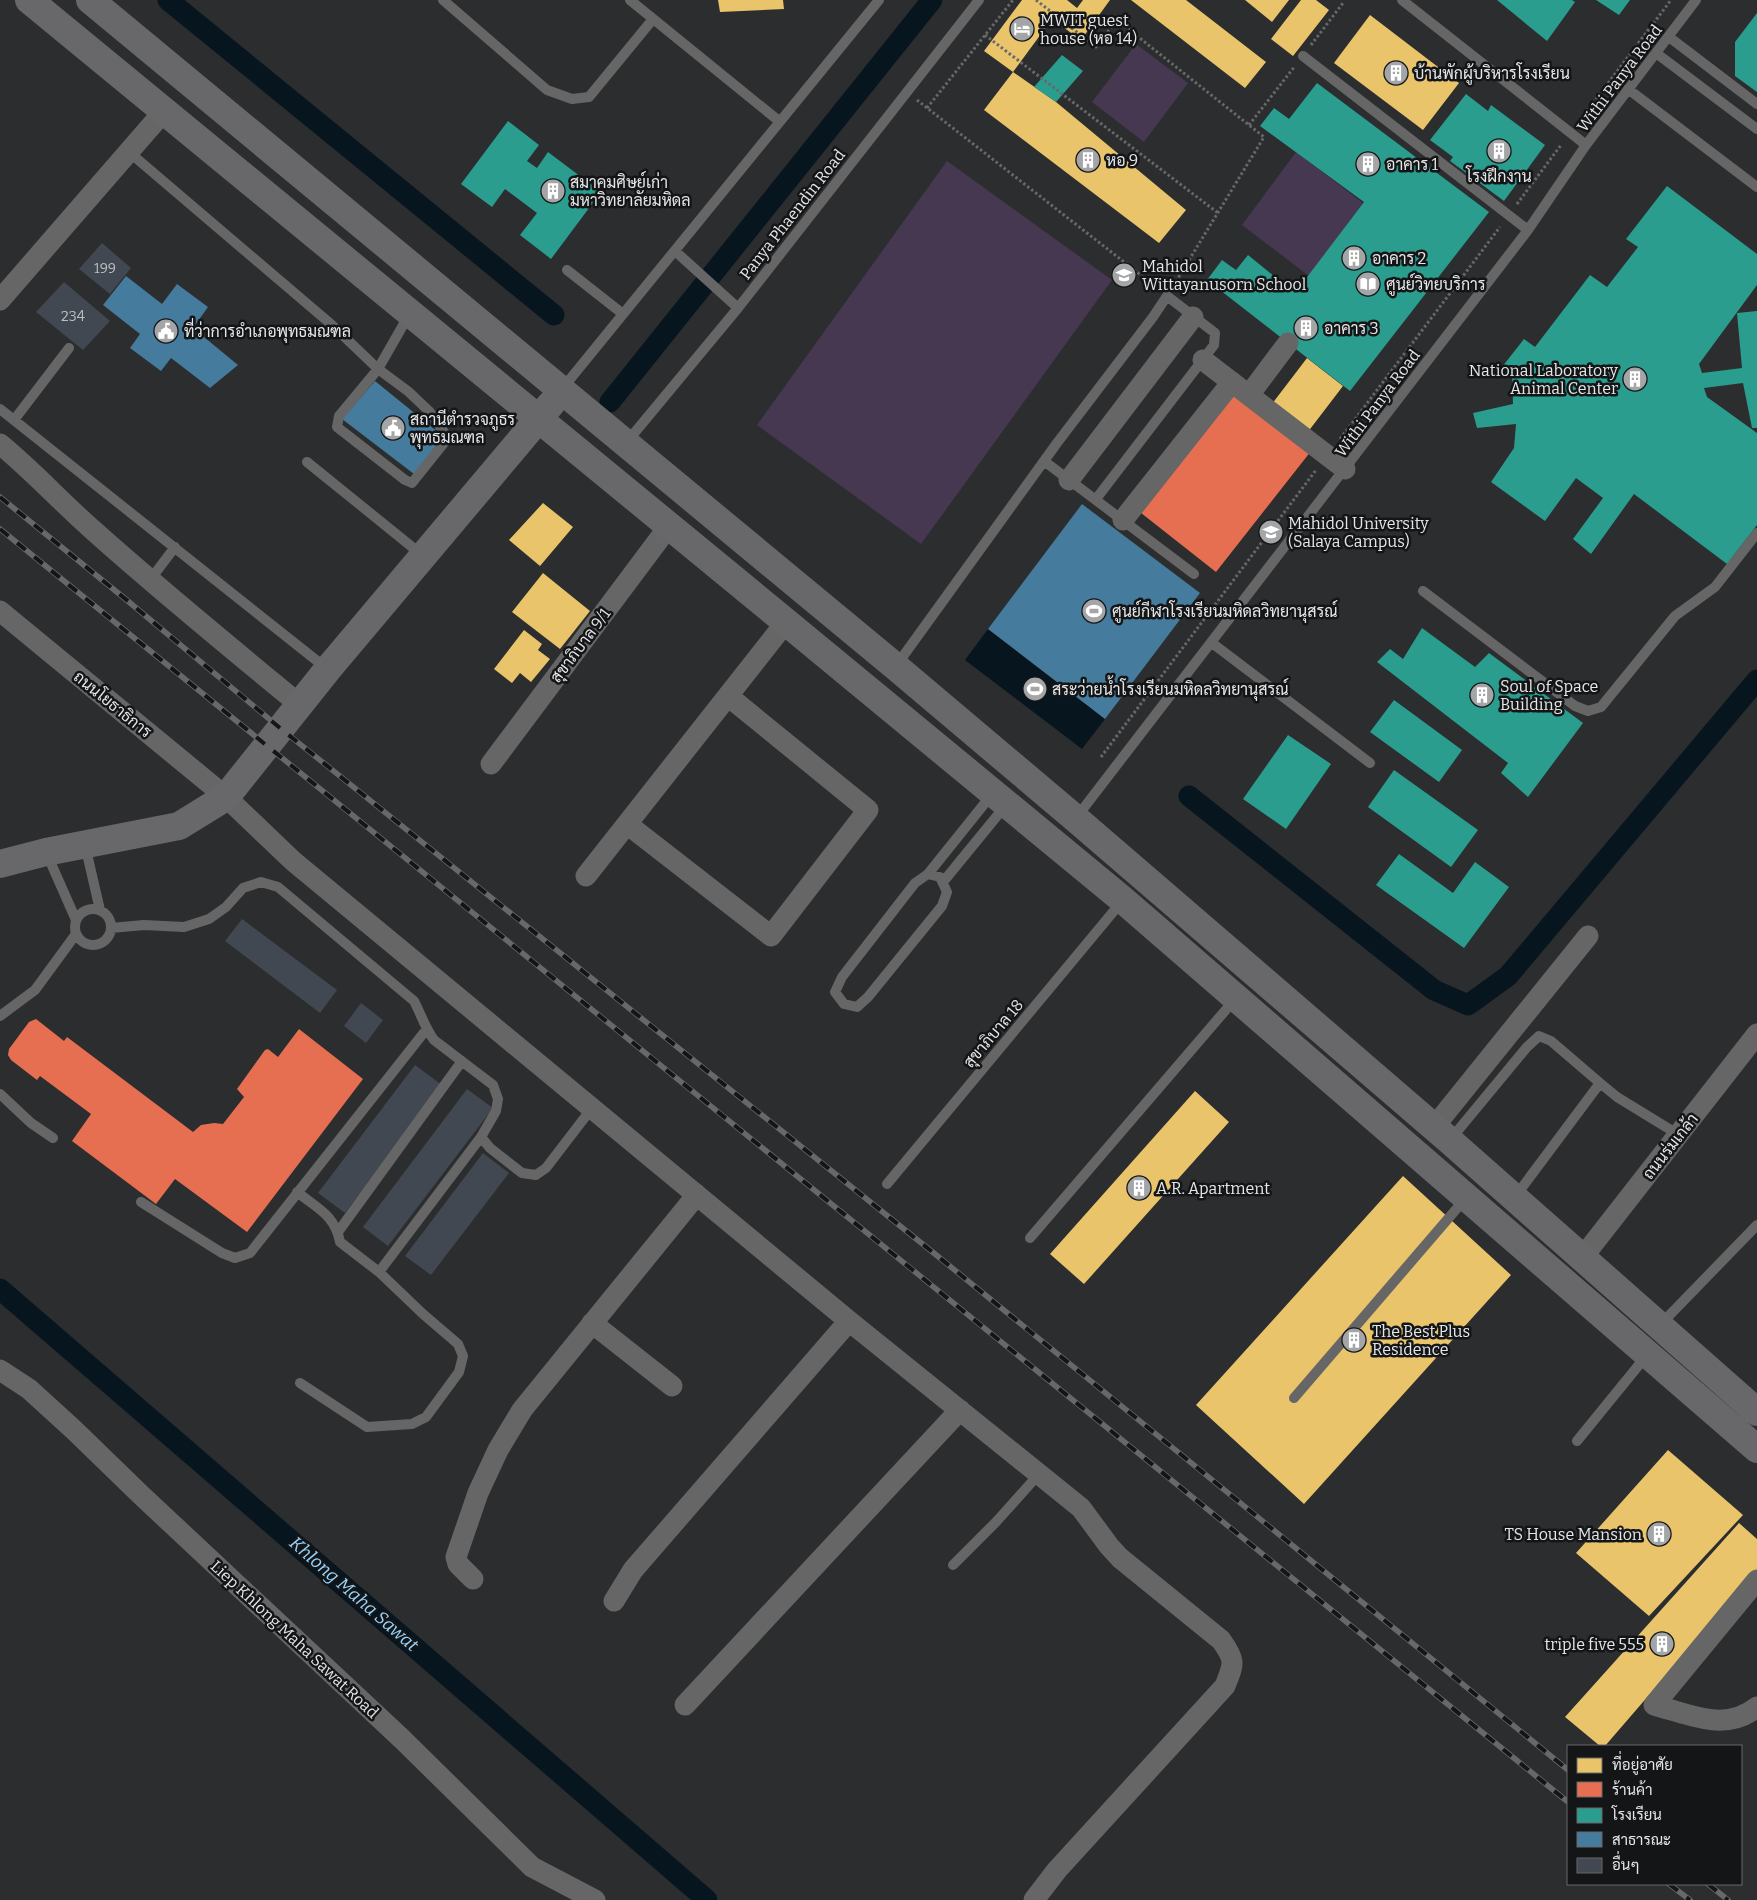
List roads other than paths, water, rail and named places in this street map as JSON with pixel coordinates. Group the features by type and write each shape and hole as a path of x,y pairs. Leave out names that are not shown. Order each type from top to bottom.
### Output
{"main road":[{"path":"29,0 1123,900 1757,1449"},
{"path":"90,0 896,667 1076,819 1442,1134 1757,1412"},
{"path":"165,110 189,81"},
{"path":"0,864 46,852 180,826 226,797 328,669 561,390"}],"street":[{"path":"0,300 165,110"},
{"path":"1069,480 1193,317"},
{"path":"1249,395 1288,343"},
{"path":"1203,360 1345,469"},
{"path":"1123,520 1232,382"},
{"path":"0,444 150,580 300,705"},
{"name":"สุขาภิบาล 9/1","path":"491,764 669,526"},
{"name":"ถนนโยธาธิการ","path":"0,612 226,797 293,861 850,1321 1081,1508 1120,1558 1221,1640 1230,1654 1233,1665 1225,1686 1057,1870 1034,1900"},
{"path":"586,876 786,622"},
{"path":"627,824 771,936 868,810 728,696"},
{"path":"1442,1134 1588,936"},
{"name":"ถนนร่มเกล้า","path":"1582,1258 1757,1034"},
{"path":"473,1579 458,1564 456,1557 478,1493 498,1450 522,1410 691,1202 695,1193"},
{"path":"614,1601 633,1570 850,1321"},
{"path":"592,1323 672,1386"},
{"name":"Liep Khlong Maha Sawat Road","path":"0,1370 29,1389 74,1430 402,1739 532,1867 595,1900"},
{"path":"685,1705 960,1410"},
{"path":"1757,1580 1654,1704 1712,1721 1732,1720 1751,1712 1757,1707"}],"lane":[{"path":"442,0 547,90 572,99 589,97 653,19"},
{"path":"630,0 779,121"},
{"path":"561,390 879,0"},
{"name":"Panya Phaendin Road","path":"626,444 738,308 979,0"},
{"path":"1402,0 1586,144"},
{"name":"Withi Panya Road","path":"1076,819 1528,230 1586,144 1696,0"},
{"path":"1669,37 1757,104"},
{"path":"1656,54 1757,129"},
{"path":"1303,56 1528,230"},
{"path":"1628,89 1757,187"},
{"path":"129,152 332,325 378,369 409,392 429,411 448,438 412,483 405,480 337,427 339,416 378,369 410,312"},
{"path":"675,251 738,308"},
{"path":"567,270 623,314"},
{"path":"896,667 1044,461 1167,296 1214,333 1216,337 1214,345 1096,499"},
{"path":"14,420 69,348"},
{"path":"0,409 328,669"},
{"path":"1044,461 1194,574"},
{"path":"307,462 422,556"},
{"path":"1423,591 1575,706 1588,711 1601,707 1676,616 1715,587 1757,533"},
{"path":"150,580 175,547"},
{"path":"1212,642 1370,763"},
{"path":"928,874 940,877 943,882 947,892 942,906 868,997 857,1007 844,1004 835,992 842,977 915,883 928,874 1000,799"},
{"path":"943,882 1000,799"},
{"path":"85,844 100,910"},
{"path":"46,852 76,920"},
{"path":"111,928 144,925 184,927 209,919 226,907 243,888 261,882 278,888 414,1001 423,1017 426,1030 434,1040 493,1085 498,1099 496,1111 481,1137 379,1272"},
{"name":"สุขาภิบาล 18","path":"887,1184 1123,900"},
{"path":"86,910 100,910 110,920 110,934 106,940 93,946 86,944 76,934 74,927 76,920 86,910"},
{"path":"0,1016 34,990 76,934"},
{"path":"1030,1238 1236,998"},
{"path":"141,1202 222,1253 235,1258 250,1253 426,1030"},
{"path":"1442,1134 1539,1036 1551,1041 1617,1096 1679,1135"},
{"path":"338,1232 462,1062"},
{"path":"1514,1198 1600,1082"},
{"path":"0,1094 32,1123 53,1138"},
{"path":"481,1137 490,1148 522,1174 536,1175 546,1168 592,1108"},
{"path":"297,1192 332,1219 340,1242 379,1272 458,1344 463,1356 459,1372 426,1417 412,1424 367,1427 300,1382"},
{"path":"1294,1398 1466,1198"},
{"path":"1660,1326 1757,1225"},
{"path":"1577,1441 1648,1354"},
{"path":"953,1565 996,1522 1039,1474"}],"water":[{"name":"สระว่ายน้ำโรงเรียนมหิดลวิทยานุสรณ์","path":"988,629 1105,719 1082,749 965,660"}],"waterway":[{"path":"168,0 554,315"},
{"path":"610,402 932,0"},
{"path":"1189,796 1434,990 1468,1005 1508,976 1757,680"},
{"name":"Khlong Maha Sawat","path":"0,1289 707,1900"}],"railway":[{"path":"0,497 280,728 935,1254 1567,1769"},
{"path":"0,529 1567,1801"},
{"path":"1670,1885 1690,1900"},
{"path":"1709,1885 1728,1900"}],"place":[{"name":"MWIT guest house (หอ 14)","path":"1022,29"},
{"name":"บ้านพักผู้บริหารโรงเรียน","path":"1396,73"},
{"name":"โรงฝึกงาน","path":"1499,151"},
{"name":"หอ 9","path":"1088,160"},
{"name":"อาคาร 1","path":"1368,164"},
{"name":"สมาคมศิษย์เก่า มหาวิทยาลัยมหิดล","path":"553,191"},
{"name":"อาคาร 2","path":"1354,258"},
{"name":"Mahidol Wittayanusorn School","path":"1124,275"},
{"name":"ศูนย์วิทยบริการ","path":"1368,284"},
{"name":"อาคาร 3","path":"1306,328"},
{"name":"ที่ว่าการอำเภอพุทธมณฑล","path":"166,331"},
{"name":"National Laboratory Animal Center","path":"1635,379"},
{"name":"สถานีตำรวจภูธร พุทธมณฑล","path":"393,428"},
{"name":"Mahidol University (Salaya Campus)","path":"1271,532"},
{"name":"ศูนย์กีฬาโรงเรียนมหิดลวิทยานุสรณ์","path":"1094,611"},
{"name":"สระว่ายน้ำโรงเรียนมหิดลวิทยานุสรณ์","path":"1035,689"},
{"name":"Soul of Space Building","path":"1482,695"},
{"name":"A.R. Apartment","path":"1139,1188"},
{"name":"The Best Plus Residence","path":"1354,1340"},
{"name":"TS House Mansion","path":"1659,1534"},
{"name":"triple five 555","path":"1662,1644"}]}
